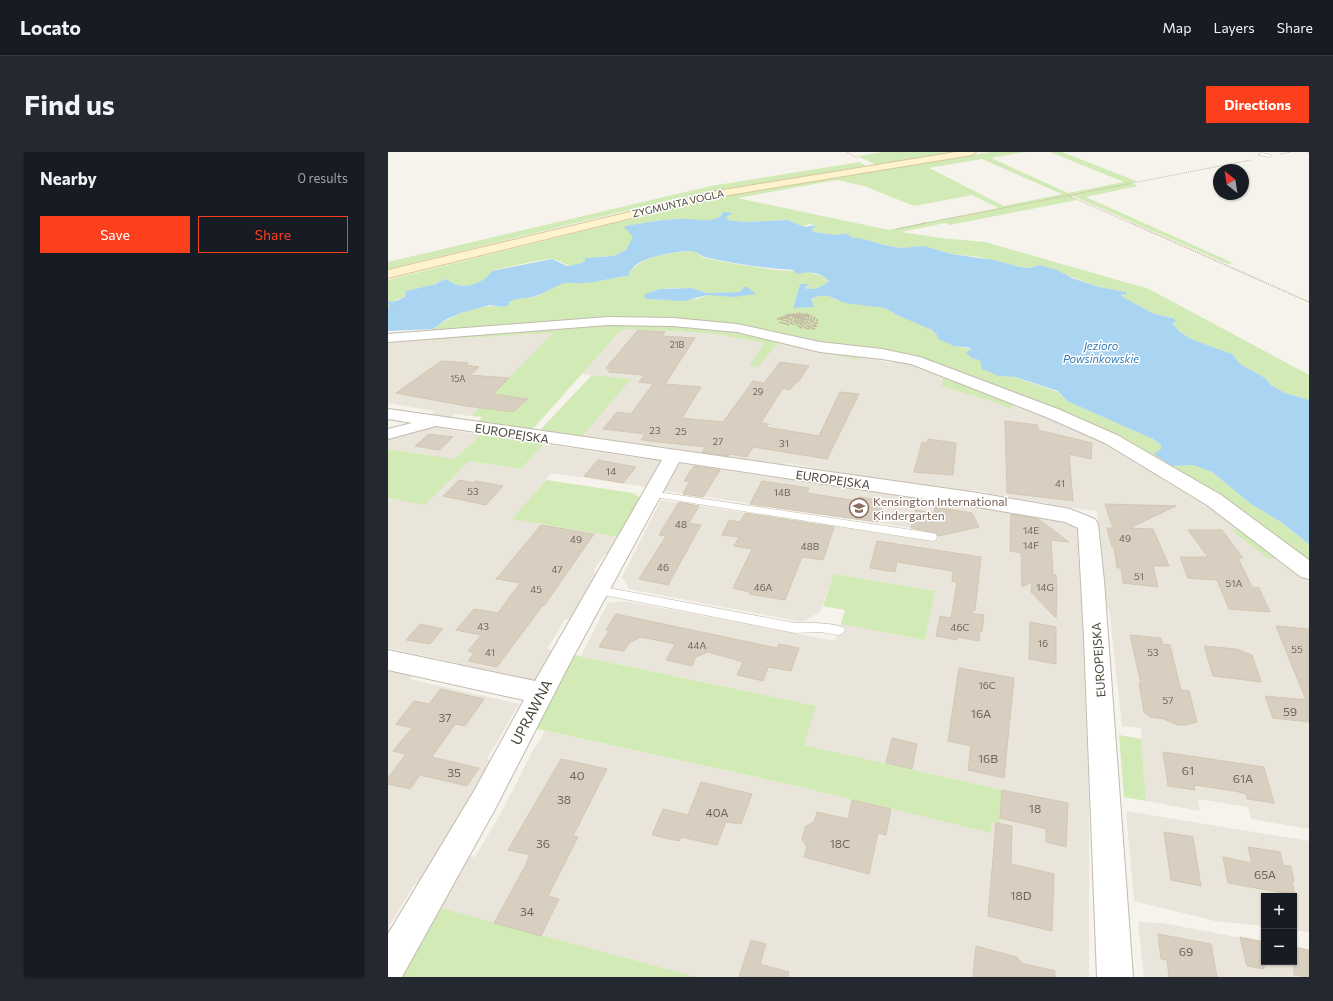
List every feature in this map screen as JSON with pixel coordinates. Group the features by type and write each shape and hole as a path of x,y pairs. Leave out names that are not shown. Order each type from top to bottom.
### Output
{"street":[{"name":"ZYGMUNTA VOGLA","path":"388,274 713,194 972,152"},
{"path":"388,338 608,321 658,322 737,328 820,348 888,354 915,360 935,366 1112,439 1214,500 1309,571"},
{"name":"EUROPEJSKA","path":"388,414 1040,510 1075,517 1088,524 1100,701 1109,907 1115,977"},
{"path":"388,434 417,427 432,420"},
{"name":"UPRAWNA","path":"388,967 480,808 541,693 673,456"},
{"path":"388,660 541,693"}],"lane":[{"path":"1260,154 1269,156"},
{"path":"651,494 932,537"},
{"path":"598,590 795,628 820,627 839,630"}],"path":[{"path":"847,152 858,158"},
{"path":"896,229 1291,152"},
{"path":"1069,195 1309,302"},
{"path":"780,327 780,321 782,319 789,316 783,321 783,326 786,320 790,317 787,316 778,319 790,314 808,314 813,316 818,321 807,315 793,314 792,316 804,317 811,320 805,316 793,316 801,315 810,317 815,322 814,325 818,322 814,329 812,328 815,326 799,331 812,325 812,321 809,326 800,329 798,327 803,325 805,322 801,320 794,319 802,319 807,322 801,328 807,326 808,321 803,318 790,319 787,320 786,324 788,325 788,322 792,319 790,324 794,320 802,321 794,322 794,325 789,325 793,328 785,326 790,328"},
{"path":"776,322 779,321 780,327"},
{"path":"795,329 796,327 793,326 800,325 803,322 798,324"},
{"path":"780,327 785,328"}],"shaded area":[{"path":"629,329 708,333 766,343 757,367 776,343 857,360 861,354 879,357 881,361 891,363 894,360 905,362 943,376 941,386 1012,409 1012,402 1101,438 1245,529 1232,530 1280,556 1309,581 1309,829 1251,819 1248,807 1198,799 1200,811 1146,801 1141,728 1122,726 1110,616 1109,609 1106,608 1097,511 1047,505 1047,503 990,495 986,492 971,490 967,492 786,463 783,464 581,438 630,379 581,374 621,330"},
{"path":"554,333 471,416 455,414 450,418 430,415 434,411 388,403 388,342"},
{"path":"430,426 480,435 455,459 388,449 388,436"},
{"path":"544,444 662,461 647,487 551,473 513,519 619,537 610,553 604,555 594,570 596,575 571,620 565,619 547,649 555,651 540,677 530,681 457,666 457,663 388,648 388,498 425,505 469,461 521,469"},
{"path":"681,464 1057,518 1068,522 1079,530 1089,807 1089,977 697,977 439,908 468,856 475,857 502,811 532,752 545,731 792,785 991,833 992,822 1000,823 1002,790 804,745 815,706 581,656 608,603 624,601 835,641 841,624 925,640 935,591 834,574 820,612 802,622 629,589 622,577 661,500 931,541 933,531 660,490 673,467"},
{"path":"388,667 414,673 410,679 519,704 487,759 497,762 428,874 413,887 389,926 391,938 388,943"},
{"path":"1126,811 1309,841 1309,932 1297,930 1297,893 1261,893 1261,926 1215,921 1134,901"},
{"path":"1138,922 1162,923 1261,941 1261,965 1297,965 1297,948 1309,950 1309,977 1144,977"}],"green space":[{"path":"884,152 957,152 876,165 857,156"},
{"path":"990,152 1025,152 991,158 1068,193 1124,182 1050,152 1062,152 1136,181 1131,183 1138,186 1086,197 1233,263 1228,264 1073,196 1071,197 1077,200 950,225 945,223 901,232 941,238 985,242 1149,289 1309,375 1309,400 1285,393 1271,385 1265,378 1240,364 1232,354 1191,339 1180,332 1173,325 1173,318 1154,314 1121,295 1126,294 1126,292 1099,287 1039,265 1030,268 1020,267 980,257 951,254 924,246 900,248 860,238 853,238 847,235 848,233 836,235 813,232 812,229 817,225 808,224 804,227 788,220 745,222 728,220 726,217 732,213 722,213 714,220 708,221 681,219 667,220 625,227 634,237 626,250 612,256 585,258 585,261 571,266 552,259 533,262 493,271 483,280 465,286 453,283 447,279 436,284 406,291 405,297 397,299 388,309 388,280 727,195","holes":["982,159 1062,194 1004,206 929,168","837,180 864,186 914,206 972,195 998,208 889,230 737,198"]},
{"path":"860,162 866,166 678,198 388,269 388,262 711,186"},
{"path":"685,251 694,251 704,258 724,262 775,270 808,272 825,277 829,281 815,288 808,289 805,288 808,286 800,284 793,307 814,307 811,299 819,296 828,296 836,300 885,308 899,316 932,330 954,346 971,349 966,353 973,359 980,360 999,376 1014,377 1058,392 1067,401 1153,439 1161,445 1161,449 1155,454 1172,466 1193,465 1212,472 1251,504 1281,522 1309,544 1309,565 1168,468 921,359 664,320 429,333 444,322 464,312 485,307 503,307 515,299 536,297 560,284 568,282 581,283 629,276 629,273 635,267 650,258","holes":["744,287 755,294 707,295 698,299 666,300 647,299 644,297 660,289 672,288 691,288 707,293 740,292"]},
{"path":"627,323 737,330 861,354 857,360 778,343 758,367 749,366 765,343 708,333 629,329 621,330 532,430 478,422 482,417 471,416 553,333 392,342"},
{"path":"944,373 1012,402 1012,409 941,386"},
{"path":"592,375 631,379 581,438 539,431"},
{"path":"480,435 544,444 521,469 469,461 425,505 388,498 388,449 455,459"},
{"path":"546,480 633,493 641,498 619,537 512,519"},
{"path":"1245,529 1280,556 1269,559 1231,530"},
{"path":"834,574 935,591 925,640 841,624 845,610 823,606"},
{"path":"570,654 816,706 804,745 1002,790 1000,824 992,822 991,833 792,785 533,728"},
{"path":"1119,735 1141,739 1146,801 1124,797"},
{"path":"433,906 697,977 396,977"}],"water":[{"name":"Jezioro Powsinkowskie","path":"723,212 733,213 726,217 728,220 745,222 788,220 804,227 817,225 812,229 813,232 836,235 849,233 848,235 853,238 860,238 900,248 924,246 951,254 994,260 1020,267 1030,268 1039,265 1057,270 1072,278 1099,287 1126,292 1127,294 1121,295 1123,297 1154,314 1173,318 1176,321 1172,323 1180,332 1191,339 1232,354 1240,364 1265,378 1271,385 1285,393 1309,400 1309,544 1281,522 1251,504 1212,472 1193,465 1172,466 1154,454 1161,449 1161,445 1153,439 1067,401 1058,391 1015,377 999,376 982,369 980,360 973,359 966,353 971,348 954,346 938,339 937,335 932,330 899,316 885,308 845,303 828,296 819,296 811,299 814,307 793,308 800,284 809,284 805,288 811,289 821,286 829,281 826,278 814,273 797,274 793,270 750,266 704,257 691,251 663,254 637,264 629,273 629,276 580,283 565,283 536,296 512,300 509,302 509,305 503,307 490,305 461,313 447,319 433,329 388,331 388,309 391,303 405,297 406,291 436,284 447,279 459,285 471,285 483,280 492,271 552,259 567,266 579,264 585,261 585,258 613,256 626,250 633,237 624,227 626,226 672,219 710,220 721,216"},
{"path":"744,287 747,287 756,294 734,297 707,295 684,301 647,299 644,297 645,294 660,289 691,288 707,293 740,292"}],"building":[{"path":"638,330 665,332 662,336 695,338 665,384 701,387 682,418 723,422 753,381 764,383 780,362 809,366 798,382 796,382 790,390 783,388 761,423 769,424 766,427 819,436 840,392 859,394 827,459 753,447 747,457 729,454 728,456 702,452 705,447 641,440 645,434 603,429 617,412 631,414 653,384 639,382 644,375 608,372 611,369 606,368"},
{"path":"441,361 468,363 466,365 479,367 470,375 509,378 493,394 528,399 513,412 466,406 396,393"},
{"path":"1005,421 1038,425 1038,430 1092,443 1091,459 1069,454 1073,501 1007,493"},
{"path":"429,434 453,437 439,450 415,446"},
{"path":"928,439 956,443 953,475 914,472 922,442 927,443"},
{"path":"598,460 636,467 623,483 584,476"},
{"path":"694,466 720,470 703,497 683,494 689,482 684,481"},
{"path":"459,480 503,486 486,505 443,496"},
{"path":"762,481 809,488 807,493 858,501 859,497 883,501 877,522 750,504"},
{"path":"679,502 699,506 689,523 701,525 668,585 639,579 666,536 659,535"},
{"path":"1105,504 1176,506 1130,528 1153,529 1169,566 1153,566 1158,587 1123,583 1121,568 1117,568 1114,548 1112,547 1107,528 1113,528"},
{"path":"935,507 972,513 979,527 938,536 936,533 911,528 916,510 934,513"},
{"path":"745,513 834,527 823,560 802,557 785,600 749,594 750,592 733,588 752,549 734,546 739,537 722,535 729,520 740,522"},
{"path":"1011,514 1038,519 1069,542 1051,540 1053,575 1056,575 1056,618 1031,592 1032,582 1022,587 1021,553 1010,551"},
{"path":"541,525 594,534 544,606 543,605 497,667 468,661 474,653 468,651 481,635 456,630 474,609 498,613 520,583 496,579"},
{"path":"1188,530 1222,530 1243,558 1238,558 1252,587 1259,588 1270,612 1229,609 1217,580 1188,578 1180,557 1208,557"},
{"path":"877,541 981,557 975,610 969,613 984,615 982,632 980,631 979,641 957,637 957,640 936,636 940,616 951,618 957,582 952,581 953,571 897,562 895,572 870,568"},
{"path":"616,614 777,648 779,644 799,648 791,671 768,667 763,681 737,675 743,662 708,652 696,657 692,666 666,660 675,644 641,637 629,643 624,651 599,647 609,631 606,630"},
{"path":"1030,622 1056,627 1056,664 1029,659"},
{"path":"420,624 443,629 430,644 406,640"},
{"path":"1276,626 1309,629 1309,722 1273,718 1265,696 1306,700"},
{"path":"1130,635 1161,638 1162,644 1170,645 1181,690 1189,691 1197,722 1186,725 1178,725 1164,719 1150,717 1144,712 1139,683 1141,684"},
{"path":"1204,646 1236,649 1252,655 1261,682 1213,676"},
{"path":"959,668 1014,678 1004,778 968,770 971,746 948,741"},
{"path":"440,689 484,699 465,726 455,724 432,757 479,768 467,786 420,775 410,789 388,784 388,778 406,754 393,751 412,728 396,724 414,701 429,704"},
{"path":"892,738 917,744 912,769 886,763"},
{"path":"1163,752 1264,767 1274,803 1247,799 1246,794 1235,791 1194,785 1195,790 1168,786"},
{"path":"561,759 607,769 573,836 578,837 548,896 559,899 541,936 494,923 530,855 508,850"},
{"path":"701,782 752,794 741,824 726,822 717,845 681,837 679,841 652,835 663,809 688,815"},
{"path":"1002,790 1068,803 1066,847 1046,842 1046,829 1000,818"},
{"path":"852,800 891,809 886,835 878,833 869,874 804,857 807,847 802,839 806,826 814,822 817,812 848,819"},
{"path":"996,823 1012,826 1011,864 1054,874 1052,931 988,916"},
{"path":"1164,832 1193,837 1201,886 1171,880"},
{"path":"1248,847 1280,852 1283,865 1291,866 1295,893 1284,893 1228,883 1223,857 1252,863"},
{"path":"1158,934 1211,944 1217,977 1169,977 1167,960 1161,959"},
{"path":"1240,937 1261,941 1261,965 1264,965 1264,969 1247,966"},
{"path":"751,940 766,944 760,964 789,972 788,977 739,977"},
{"path":"976,946 1017,957 1021,963 1055,971 1055,977 973,977"},
{"path":"1297,948 1309,950 1309,977 1294,975 1294,965 1297,965"}],"place":[{"name":"Kensington International Kindergarten","path":"859,508"}]}
